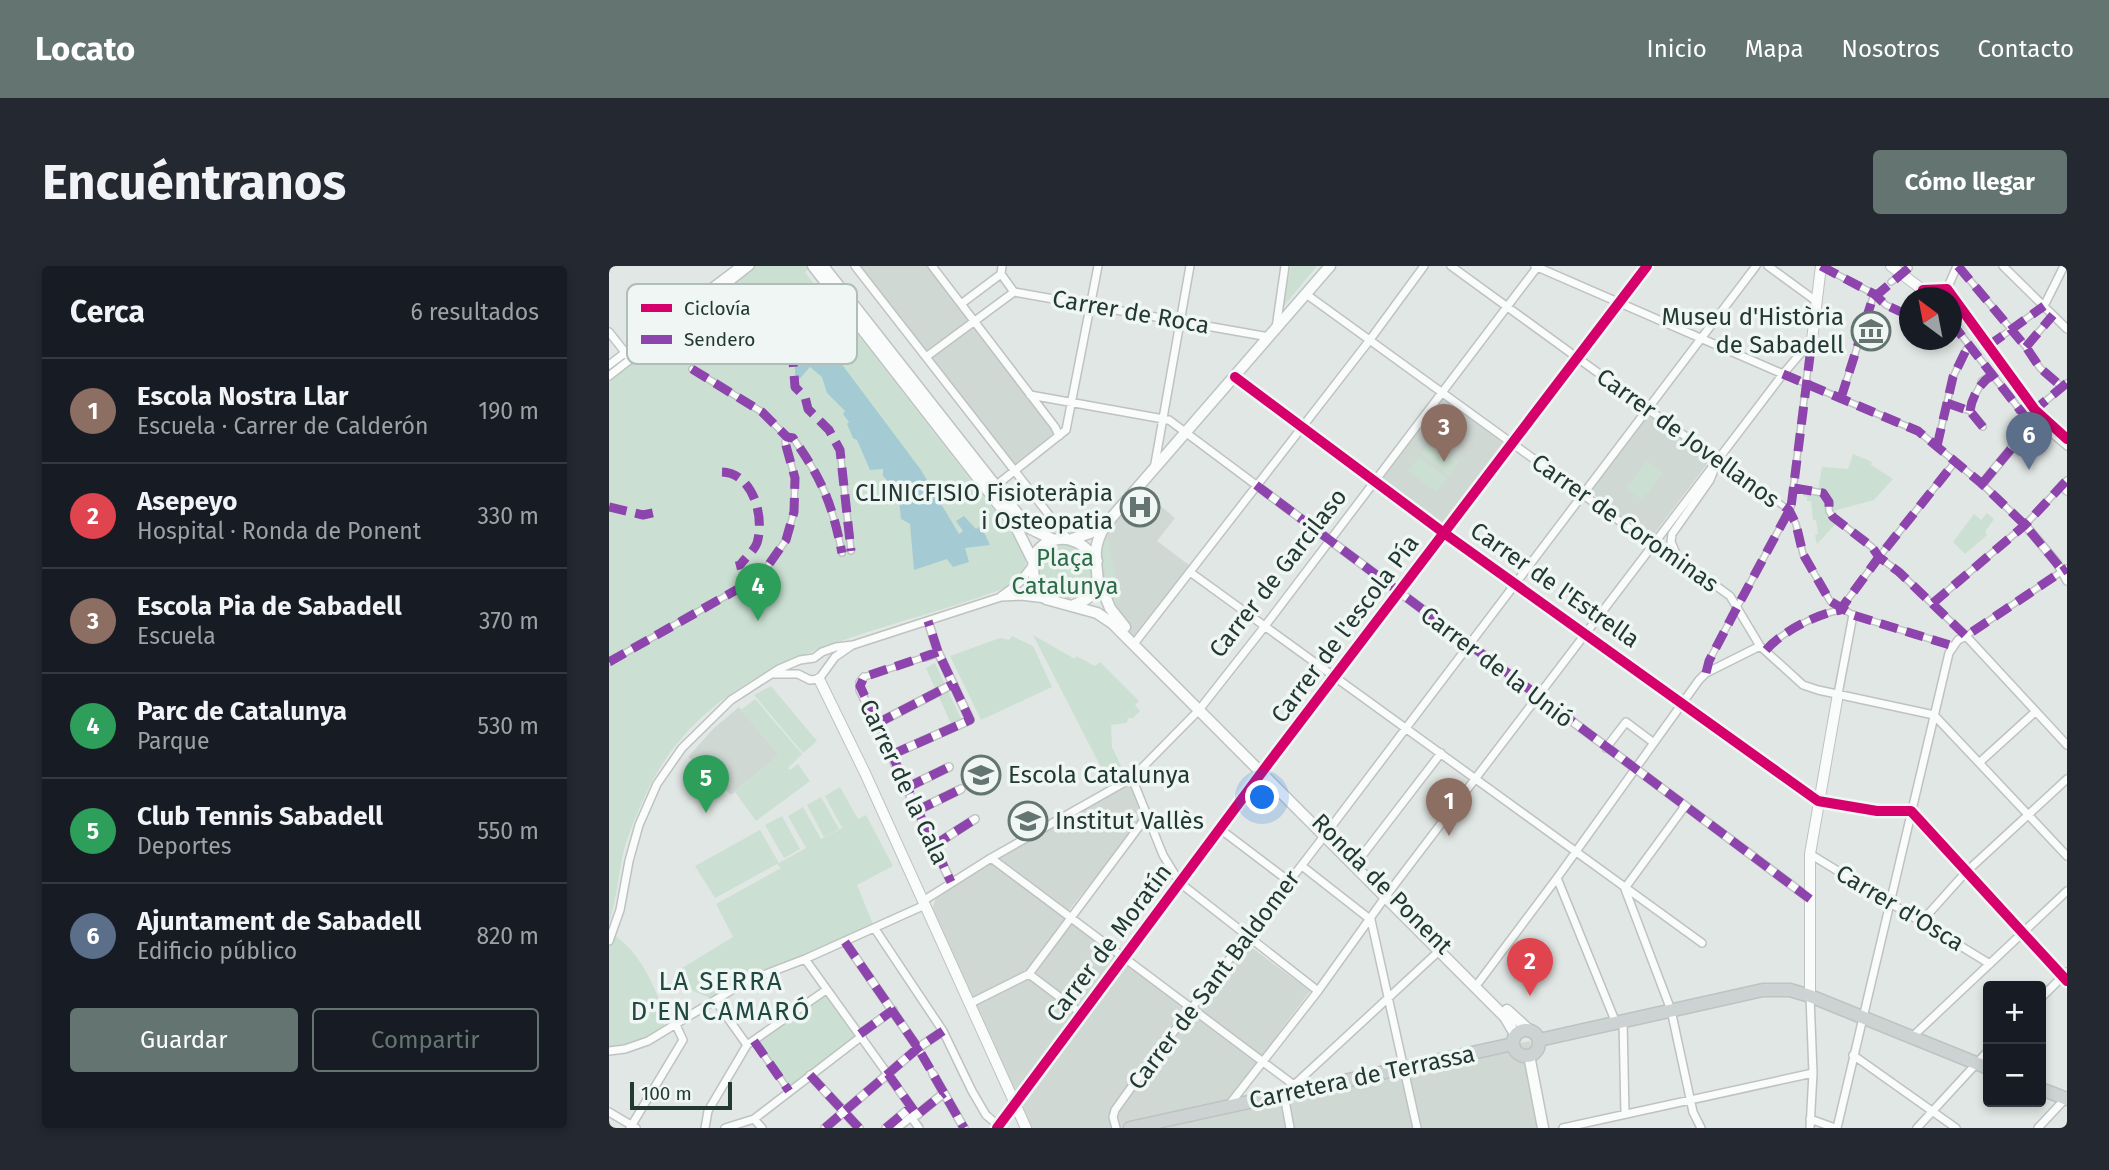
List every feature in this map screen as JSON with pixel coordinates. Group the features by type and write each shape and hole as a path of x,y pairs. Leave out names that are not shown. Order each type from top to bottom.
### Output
{"main road":[{"path":"813,266 827,284"},
{"path":"823,266 837,284"},
{"path":"1033,563 1041,547 1054,540 1090,533 1106,524 1330,266"},
{"path":"857,311 992,489 1022,536 1033,563 1035,581 1046,599 1074,605 1089,597 1099,581 1097,548 1106,524"},
{"path":"857,321 992,489 1027,526 1054,540"},
{"path":"1069,538 1087,549 1097,561"},
{"name":"Ronda de Ponent","path":"1099,581 1110,608 1201,707 1529,1030"},
{"name":"Ronda de Ponent","path":"1074,605 1107,618 1201,707"},
{"name":"Ronda de Ponent","path":"1327,834 1359,861 1440,951 1506,1017 1514,1039"},
{"path":"1539,1040 1763,990 1790,990 1982,1066"},
{"path":"1529,1055 1518,1052 1514,1039 1521,1031 1529,1030 1539,1040"},
{"name":"Carretera de Terrassa","path":"1130,1128 1169,1124 1284,1095 1296,1088 1404,1068 1514,1039"},
{"path":"1529,1055 1537,1049 1539,1040"},
{"path":"1529,1055 1542,1128"},
{"path":"2046,1091 2066,1098"}],"street":[{"path":"718,284 740,266"},
{"path":"726,284 750,266"},
{"path":"855,266 1014,472 1069,538"},
{"path":"932,266 1059,436"},
{"path":"992,489 1066,429 1098,266"},
{"path":"1153,471 1190,266"},
{"path":"1273,334 1285,266"},
{"path":"1137,640 1424,266"},
{"name":"Carrer de Jovellanos","path":"1451,266 1789,510"},
{"path":"1537,266 1918,431 1982,484 2025,525 2065,569 2067,581"},
{"name":"Carrer de Garcilaso","path":"609,1051 637,1046 758,975 805,959 875,929 924,903 951,882 991,858 1132,778 1201,707 1376,481 1537,266"},
{"name":"Carrer de l'escola Pía","path":"1254,783 1647,266"},
{"name":"Carrer de Sant Baldomer","path":"1116,1128 1113,1117 1115,1110 1756,266"},
{"path":"1768,266 1816,301"},
{"path":"1479,982 1706,673 1709,661 1791,507 1821,266 1876,294 1886,305 1899,311"},
{"path":"1891,266 1905,271 1920,287"},
{"path":"1948,287 1957,266 2026,347 2040,368 2064,385 2033,415 1982,484"},
{"path":"2004,266 2067,329"},
{"path":"1989,346 2044,306 2064,266"},
{"path":"926,357 1014,292 1002,270 961,304"},
{"path":"1891,282 1905,271"},
{"name":"Carrer de Roca","path":"1014,292 1273,334"},
{"name":"Carrer de Corominas","path":"1306,294 1654,546 1679,559 1730,596 1763,648 1803,685 1934,715"},
{"path":"1841,398 1876,294"},
{"path":"1962,309 2033,415 2067,447"},
{"path":"2026,347 2053,315"},
{"path":"609,332 627,355"},
{"path":"1962,335 2020,410 2033,415 2067,439"},
{"path":"1228,1107 1783,374 1812,340"},
{"path":"1937,446 1959,362 1969,344"},
{"path":"609,365 627,356"},
{"path":"609,376 627,357"},
{"path":"692,369 762,412 788,439 821,480 833,513 842,553"},
{"path":"1970,411 1971,403 1982,382 1992,375"},
{"name":"Carrer de l'Estrella","path":"1235,377 1444,533 1818,801"},
{"path":"1030,395 1163,418"},
{"path":"1947,403 1970,411 1983,427"},
{"name":"Carrer de la Unió","path":"1163,418 1187,432 1809,900"},
{"path":"609,662 745,585 767,567 786,540 795,512 795,478 788,439"},
{"path":"840,450 851,551"},
{"path":"1654,546 1672,534 1710,480 1718,460"},
{"path":"1706,673 1763,648 1827,613 1840,610 1955,461"},
{"path":"1933,603 2025,525 2065,485"},
{"path":"1794,488 1823,494 1829,502 1829,511 1833,517 1872,547 1879,557 1933,603 2067,745"},
{"path":"1789,510 1796,524 1803,554 1817,583 1840,610 1954,646"},
{"path":"1672,534 1671,542 1679,559"},
{"path":"1001,597 1019,583 1033,563"},
{"path":"1853,615 1810,854 1813,1073 1810,1124 1836,1128 1949,653 1966,636 2065,569"},
{"path":"1190,572 1702,943"},
{"path":"805,676 803,670 810,660 822,652 853,645 1001,597 1046,599"},
{"path":"891,755 970,720 938,652 927,621"},
{"path":"774,674 805,676 813,680 822,674 835,657 853,645"},
{"name":"Carrer de la Cala","path":"938,652 864,677 860,682 860,690 951,882"},
{"path":"609,941 620,910 636,833 665,770 715,713 748,688 800,660 823,663 822,674 865,773 1026,1128"},
{"path":"876,724 953,684"},
{"path":"1980,762 2035,712"},
{"path":"1934,715 2067,856"},
{"path":"1606,748 1626,722 1654,743"},
{"path":"1359,861 1441,753"},
{"path":"906,788 949,767"},
{"path":"1132,778 1163,855 1180,883 1318,990"},
{"path":"1922,921 1966,872 2067,779"},
{"name":"Carrer de Moratín","path":"998,1127 1254,783"},
{"path":"916,811 961,789"},
{"path":"1818,801 1877,811 1911,811 2065,976 2046,993"},
{"path":"1625,888 1685,806"},
{"path":"971,1003 1027,975 1147,816"},
{"path":"933,846 975,819"},
{"path":"1220,829 1290,881"},
{"name":"Carrer d'Osca","path":"1810,854 1990,964"},
{"path":"991,858 1296,1088 1389,996 1440,951"},
{"path":"1302,866 1371,920 1417,1128"},
{"path":"1557,878 1620,1022 1625,1114"},
{"path":"1625,888 1671,1010 1693,1112 1701,1128"},
{"path":"1912,1037 2067,891"},
{"path":"875,929 943,1031 972,1091 986,1115 998,1127"},
{"path":"845,942 918,1048 964,1128"},
{"path":"805,959 888,1074 919,1128"},
{"path":"1027,975 1082,1014"},
{"path":"705,1128 708,1111 750,1043 827,990"},
{"path":"715,1000 789,1091"},
{"path":"725,1128 754,1119 893,1010"},
{"path":"609,1112 633,1127 683,1040 676,1025"},
{"path":"825,1128 918,1048 943,1031"},
{"path":"1853,1055 1956,1128"},
{"path":"1917,1128 1982,1066"},
{"path":"1563,1128 1813,1073"},
{"path":"810,1075 859,1128"},
{"path":"887,1128 944,1093"},
{"path":"1284,1095 1290,1128"},
{"path":"2038,1128 2066,1098"},
{"path":"897,1128 912,1112"},
{"path":"754,1119 762,1128"}],"shaded area":[{"path":"855,266 932,266 1061,434 1014,471"},
{"path":"1443,399 1506,445 1444,526 1382,480"},
{"path":"1648,414 1710,460 1651,538 1590,492"},
{"path":"1148,495 1175,518 1157,541 1193,568 1137,640 1119,621 1099,571 1097,548 1127,500 1137,508"},
{"path":"739,707 779,755 731,795 688,757 713,729"},
{"path":"1132,778 1144,817 1069,910 1190,1002 1239,938 1310,991 1262,1059 1233,1094 1238,1110 1530,1041 1548,1128 1026,1128 932,909 939,890"}],"green space":[{"path":"755,266 806,266 808,269 805,272 814,284 732,284"},
{"path":"1291,266 1317,266 1283,307"},
{"path":"857,334 1021,545 1025,565 1022,576 1005,588 801,656 753,680 711,709 674,747 645,796 624,850 609,923 609,382 632,364 857,364"},
{"path":"1432,440 1459,461 1449,475 1421,454"},
{"path":"1853,454 1872,462 1871,465 1893,479 1874,500 1833,511 1841,518 1817,544 1816,520 1813,520 1811,501 1807,501 1807,497 1803,496 1804,488 1818,490 1822,467 1848,469"},
{"path":"1419,457 1447,478 1436,492 1408,471"},
{"path":"1647,461 1663,473 1642,500 1626,488"},
{"path":"1987,513 1994,519 1985,532 1987,535 1965,554 1953,542 1974,514 1981,520"},
{"path":"1107,537 1120,599 1113,605 1105,587 1106,574 1101,549 1101,544"},
{"name":"Plaça Catalunya","path":"1065,545 1084,553 1092,572 1084,591 1065,599 1046,591 1038,572 1046,553"},
{"path":"1033,635 1075,659 1076,656 1095,666 1100,662 1139,701 1135,705 1140,711 1133,718 1128,718 1127,723 1111,725 1112,747 1122,768 1108,781"},
{"path":"1012,636 1033,646 1052,687 981,720 950,656 1000,638 1009,640"},
{"path":"935,663 962,721 952,726 926,668"},
{"path":"771,686 817,741 803,753 754,695"},
{"path":"755,699 802,754 788,768 790,770 798,764 810,781 756,821 735,792 779,755 741,710"},
{"path":"840,787 858,819 866,815 893,866 857,885 875,929 758,975 715,1000 691,990 684,982 682,968 733,937 716,904 781,868 777,864 715,898 695,866 760,830 779,863 806,848 788,816 803,807 821,839 842,828 825,796"},
{"path":"821,797 839,829 824,837 807,805"},
{"path":"782,816 800,849 784,858 765,825"},
{"path":"612,933 629,947 647,973 660,1002 654,1003 667,1030 648,1041 609,1051 609,941"},
{"path":"826,990 862,1036 789,1091 754,1041"}],"water":[{"path":"794,364 842,364 921,470 959,534 963,531 956,521 964,516 976,529 981,526 990,545 965,548 969,562 953,567 947,559 914,570 910,524 901,519 898,491 883,476 883,469 870,470 847,424 849,422 843,414 845,411 827,393 822,377 810,367 796,383"}],"tunnel":[{"path":"1878,294 1891,282"}],"marked path":[{"path":"1821,266 1874,294 1886,305 1899,311"},
{"path":"1841,398 1874,294 1878,294 1911,266"},
{"path":"1958,266 2026,347 2040,368 2062,387"},
{"path":"1988,346 2044,306"},
{"path":"2026,347 2053,315"},
{"path":"1962,336 2020,410 2038,422"},
{"path":"1706,673 1709,661 1791,507 1812,340"},
{"path":"1937,446 1953,377 1969,344"},
{"path":"793,364 795,387 805,397 808,409 829,430 840,450 851,551"},
{"path":"692,369 762,412 787,437 793,438 825,492 842,553"},
{"path":"1783,374 1918,431 1981,483 2025,525 2063,571"},
{"path":"1970,411 1977,390 1992,375"},
{"path":"2032,412 2067,383"},
{"path":"1947,403 1970,411 1983,427"},
{"path":"1982,484 2035,420"},
{"path":"609,662 745,585 767,567 786,540 794,512 795,478 785,442 787,437"},
{"path":"1718,460 1789,510 1796,524 1803,554 1830,601 1853,615 1953,646"},
{"path":"1766,650 1781,636 1800,625 1840,610 1955,462"},
{"path":"722,472 733,474 742,480 749,488 758,509 757,543 752,552 736,566"},
{"path":"1933,603 2025,525 2067,480"},
{"path":"1256,485 1810,899"},
{"path":"1794,488 1823,493 1833,517 1872,547 1879,557 1899,572 1966,636 2067,568"},
{"path":"609,507 643,515 657,512"},
{"path":"891,755 970,720 938,652 928,621"},
{"path":"938,652 864,677 860,686 951,882"},
{"path":"876,724 953,684"},
{"path":"906,788 949,767"},
{"path":"916,811 961,789"},
{"path":"933,846 975,819"},
{"path":"845,942 918,1048 964,1128"},
{"path":"860,1034 893,1010"},
{"path":"825,1128 918,1048 943,1031"},
{"path":"754,1041 789,1091"},
{"path":"888,1074 917,1115 944,1093"},
{"path":"810,1075 859,1128"},
{"path":"886,1128 911,1107"}],"cycle path":[{"path":"997,1128 1268,764 1647,266"},
{"path":"1962,310 2035,410 2067,439"},
{"path":"1235,377 1444,533 1818,801 1877,811 1911,811 2067,981"}],"place":[{"name":"Museu d'Història de Sabadell","path":"1871,331"},
{"name":"Escola Pia de Sabadell","path":"1444,462"},
{"name":"Ajuntament de Sabadell","path":"2029,470"},
{"name":"CLINICFISIO Fisioteràpia i Osteopatia","path":"1140,507"},
{"name":"Parc de Catalunya","path":"758,621"},
{"name":"Escola Catalunya","path":"981,775"},
{"name":"Club Tennis Sabadell","path":"706,813"},
{"name":"Institut Vallès","path":"1028,821"},
{"name":"Escola Nostra Llar","path":"1449,836"},
{"name":"Asepeyo","path":"1530,996"}],"district":[{"name":"LA SERRA D'EN CAMARÓ","path":"721,996"}]}
